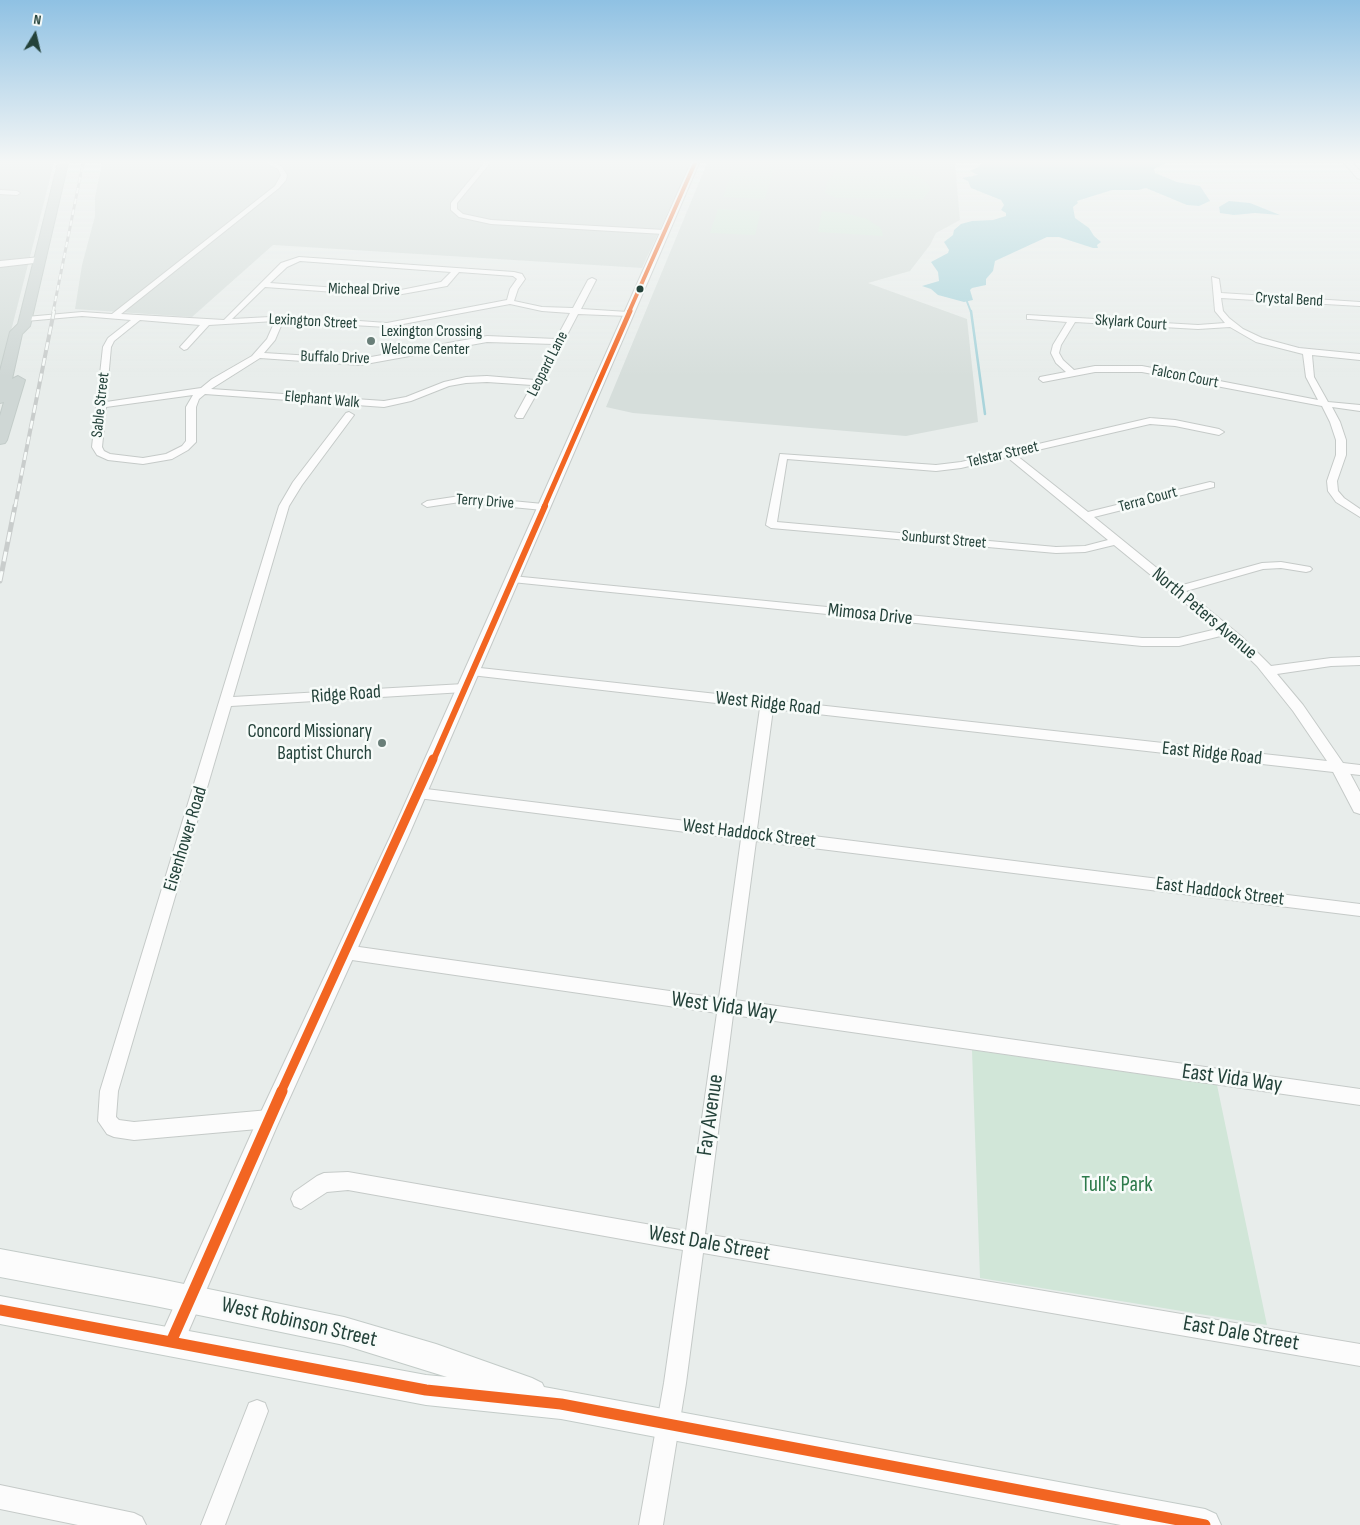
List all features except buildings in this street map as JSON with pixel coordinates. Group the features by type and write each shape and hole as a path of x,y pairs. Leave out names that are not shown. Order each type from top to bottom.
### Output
{"main road":[{"path":"0,399 16,332 25,323 46,234"},
{"path":"0,440 13,403 29,331 25,323"},
{"name":"West Robinson Street","path":"0,1263 344,1331 378,1340 561,1404"},
{"name":"West Robinson Street","path":"0,1310 426,1390 561,1404 1165,1521 1205,1525"}],"street":[{"path":"114,316 217,234"},
{"path":"171,1342 269,1118 472,672 663,234"},
{"path":"227,322 287,263 304,259 510,273 519,276 521,279 514,289 510,302"},
{"path":"0,264 39,262"},
{"path":"0,269 39,262"},
{"name":"Micheal Drive","path":"263,285 396,294 444,284 457,270"},
{"path":"1215,279 1219,311 1232,325 1259,340 1307,353 1360,358"},
{"name":"Leopard Lane","path":"520,416 540,383 559,342 592,280"},
{"name":"Crystal Bend","path":"1217,295 1320,305 1360,304"},
{"name":"Lexington Street","path":"25,323 75,314 206,322 280,318 387,325 510,302 534,308 628,314"},
{"name":"Skylark Court","path":"1030,317 1198,327 1232,325"},
{"name":"Sable Street","path":"138,318 111,340 107,347 97,447 100,453 114,458 151,460 175,454 188,445 192,436 192,403 202,391"},
{"path":"202,391 258,354 274,334 280,318"},
{"path":"1071,372 1059,361 1055,353 1057,345 1073,319"},
{"path":"184,347 206,322"},
{"name":"Buffalo Drive","path":"258,354 360,362 487,339 559,342"},
{"path":"1307,353 1310,377 1335,422 1341,440 1341,455 1332,481 1333,491 1340,500 1360,514"},
{"name":"Falcon Court","path":"1043,379 1071,372 1119,368 1155,371 1326,405 1360,408"},
{"name":"Elephant Walk","path":"102,405 202,391 375,404 401,401 447,384 466,380 486,379 540,383"},
{"name":"Eisenhower Road","path":"269,1118 134,1131 114,1128 107,1121 109,1091 227,702 284,506 297,484 349,415"},
{"name":"Telstar Street","path":"771,525 783,456 930,468 961,465 1150,421 1175,423 1220,432"},
{"name":"North Peters Avenue","path":"1009,454 1227,631 1268,671 1298,708 1339,768 1360,808"},
{"name":"Terra Court","path":"1086,516 1210,485"},
{"name":"Terry Drive","path":"427,504 460,499 543,507"},
{"name":"Sunburst Street","path":"771,525 1056,550 1085,549 1116,541"},
{"path":"1178,590 1262,566 1281,565 1306,568"},
{"name":"Mimosa Drive","path":"512,579 1142,642 1179,642 1227,631"},
{"path":"1268,671 1331,662 1360,661"},
{"name":"West Ridge Road","path":"472,672 1064,737"},
{"name":"Ridge Road","path":"227,702 464,688"},
{"name":"Fay Avenue","path":"651,1525 694,1242 767,704"},
{"name":"East Ridge Road","path":"1064,737 1360,770"},
{"name":"West Haddock Street","path":"418,793 1080,874"},
{"name":"East Haddock Street","path":"1080,874 1360,910"},
{"name":"West Vida Way","path":"345,952 1104,1061"},
{"name":"East Vida Way","path":"1104,1061 1360,1097"},
{"name":"West Dale Street","path":"301,1199 324,1183 348,1181 1121,1314"},
{"name":"East Dale Street","path":"1121,1314 1360,1355"},
{"path":"213,1525 257,1411"},
{"path":"0,1497 134,1525"}],"shaded area":[{"path":"0,234 36,234 0,374"},
{"path":"90,234 658,234 642,268 273,245 192,317 75,309 82,265"},
{"path":"678,234 935,234 930,245 910,271 868,283 967,319 978,422 906,436 633,413 606,407"}],"green space":[{"path":"853,234 883,234 883,236"},
{"name":"Tull’s Park","path":"972,1050 1217,1085 1267,1325 980,1278"}],"water":[{"path":"1093,234 1101,242 1097,245 1098,248 1093,248 1059,237 1047,237 995,261 993,271 986,279 986,285 972,288 970,290 973,300 964,302 938,295 931,289 922,286 939,281 938,272 931,262 948,253 949,250 944,242 953,235"}],"waterway":[{"path":"966,299 971,312"},
{"path":"971,311 985,414"}],"railway":[{"path":"53,312 69,234"},
{"path":"15,507 54,311"},
{"path":"0,581 15,506"}],"transit line":[{"path":"171,1342 269,1119 399,837 664,234"},
{"path":"0,1310 426,1390 561,1404 1205,1525"}],"place":[{"name":"Lexington Crossing Welcome Center","path":"371,341"},
{"name":"Concord Missionary Baptist Church","path":"382,743"}]}
